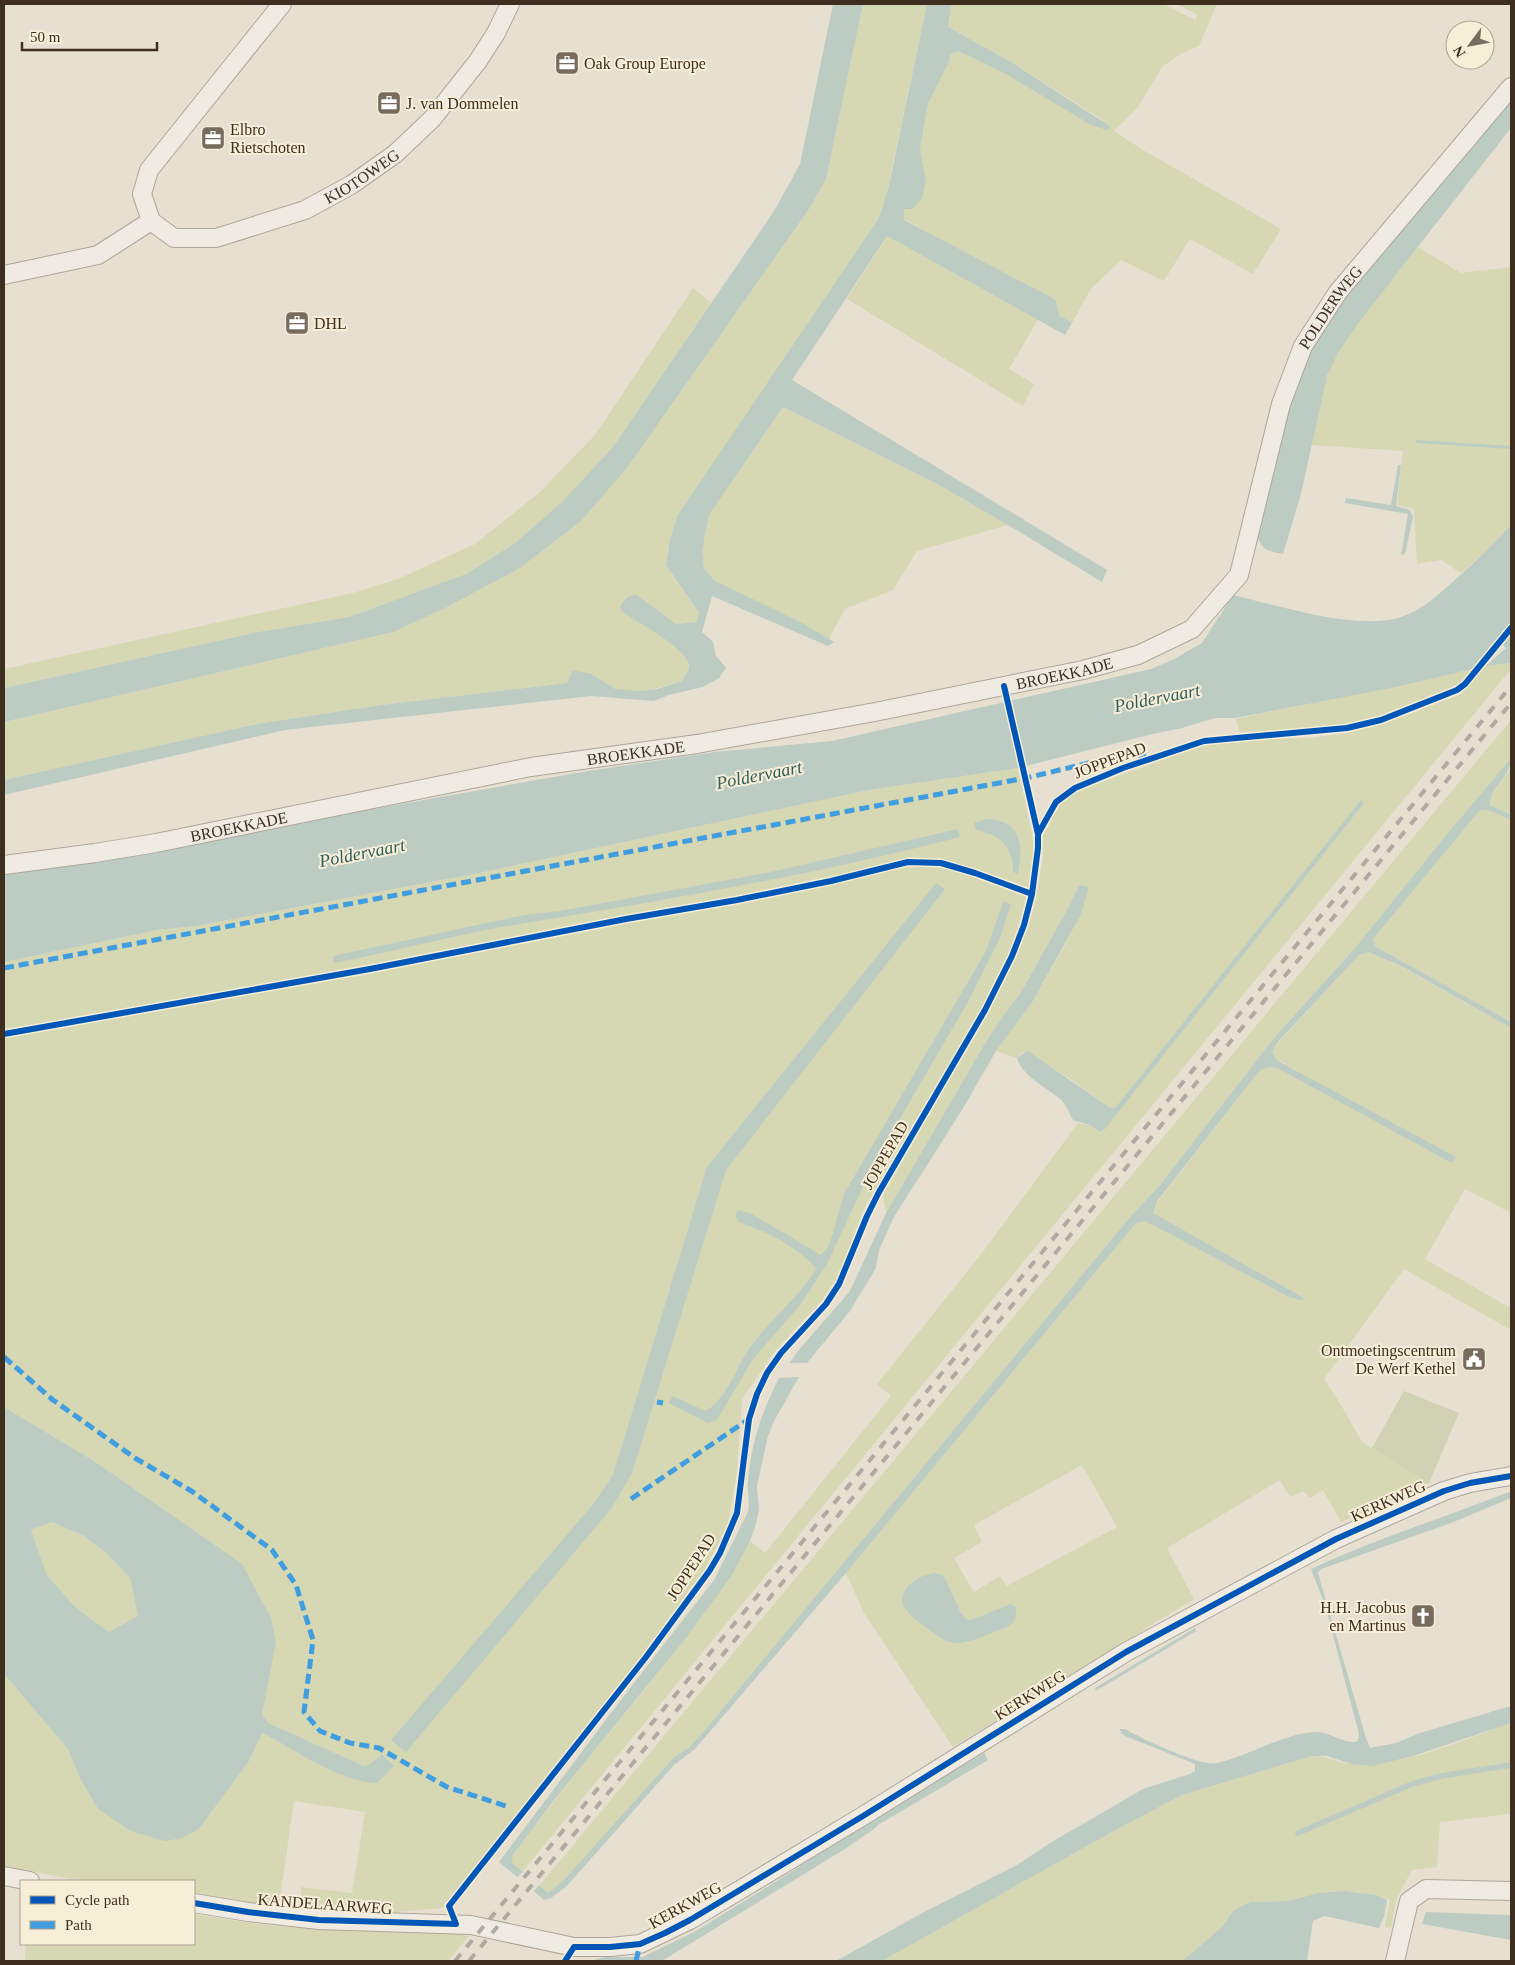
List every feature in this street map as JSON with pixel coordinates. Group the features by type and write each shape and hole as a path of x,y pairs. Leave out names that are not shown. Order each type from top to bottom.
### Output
{"street":[{"path":"4,275 98,255 151,221 142,194 149,170 282,4"},
{"name":"KIOTOWEG","path":"151,221 174,238 216,238 305,210 352,185 395,154 442,108 478,61 496,33 510,4"},
{"name":"POLDERWEG","path":"1239,574 1281,404 1303,346 1338,292 1511,87"},
{"name":"BROEKKADE","path":"4,865 156,843 531,767 696,744 884,710 1083,670 1138,655 1192,629 1239,574"},
{"name":"KERKWEG","path":"530,1937 569,1954 640,1944 665,1933 854,1820 1126,1652 1336,1539 1470,1482 1511,1476"},
{"path":"4,1876 25,1880"},
{"path":"1395,1961 1409,1901 1426,1889 1511,1891"},
{"name":"KANDELAARWEG","path":"195,1903 248,1912 319,1920 471,1925 530,1937"}],"green space":[{"path":"863,4 927,4 885,201 866,241 677,516 670,539 666,565 699,614 697,622 676,624 637,595 687,657 689,667 682,681 649,690 632,692 613,689 592,674 567,683 381,705 257,724 4,780 4,722 393,632 520,568 581,521 627,468 809,209 826,179"},
{"path":"951,4 1163,4 1195,20 1198,15 1176,4 1217,4 1199,46 1181,54 1163,66 1138,107 1114,131 1143,150 1281,229 1253,274 1190,239 1164,281 1121,260 1090,290 1072,323 909,221 904,220 904,209 926,180 920,149 928,104 949,62 950,55 958,51 1106,122 1011,62 948,27"},
{"path":"887,236 1038,320 1009,369 1034,384 1023,406 847,299"},
{"path":"1418,247 1461,273 1511,267 1511,525 1494,544 1461,573 1441,560 1417,564 1414,509 1397,505 1403,451 1312,445 1322,392 1328,375 1345,341 1368,308"},
{"path":"693,288 711,303 613,447 562,502 515,543 466,574 349,617 258,632 4,688 4,669 353,593 398,579 475,544 539,493 595,435"},
{"path":"783,407 937,484 1008,525 917,551 893,590 845,609 829,639 714,580 704,568 702,551 709,515"},
{"path":"1511,663 1511,669 522,1872 512,1863 513,1855 683,1641 712,1602 750,1541 765,1553 891,1396 877,1384 982,1253 1078,1123 1092,1126 1099,1132 1361,801 1115,1108 1109,1107 1065,1075 1023,1053 1017,1058 996,1051 1033,1001 1065,945 1089,888 1079,885 1020,994 984,1045 886,1213 883,1195 988,1012 1016,957 1034,908 1043,859 1043,837 1060,805 1071,794 1086,787 1202,746 1253,739 1310,738 1347,733 1382,724 1460,695 1485,666"},
{"path":"1473,669 1462,681 1453,687 1372,718 1344,724 1292,730 1240,732 1235,719"},
{"path":"1511,720 1511,758 1355,948 1274,1038 1160,1185 1131,1216 709,1725 690,1747 673,1758 562,1882 548,1894 539,1886"},
{"path":"1018,768 1034,845 1031,877 1017,931 1008,956 981,1009 864,1208 838,1277 819,1304 775,1351 742,1399 737,1472 728,1524 701,1577 652,1644 442,1908 386,1913 302,1911 301,1887 352,1893 365,1812 294,1801 279,1906 195,1897 195,1880 77,1880 4,1866 4,1674 68,1749 81,1780 98,1809 199,1829 249,1761 262,1733 318,1764 363,1781 377,1782 394,1766 364,1766 268,1723 261,1714 276,1641 164,1510 94,1461 4,1407 4,962 157,930 196,926 479,873 869,790"},
{"path":"1511,768 1511,815 1490,805 1489,798"},
{"path":"1480,810 1488,810 1511,820 1511,1022 1375,946 1373,939"},
{"path":"1368,952 1400,966 1511,1028 1511,1213 1465,1189 1425,1259 1511,1308 1511,1330 1404,1269 1324,1379 1362,1442 1429,1483 1341,1522 1323,1490 1310,1498 1303,1491 1290,1497 1280,1480 1167,1548 1194,1599 953,1747 864,1613 846,1573 1136,1223 1145,1221 1287,1296 1301,1301 1304,1298 1153,1213 1158,1201 1260,1070 1270,1067 1279,1069 1453,1163 1275,1058 1273,1052 1277,1044 1359,955","holes":["1082,1465 1117,1527 1007,1586 1000,1576 974,1592 954,1558 982,1542 974,1525","944,1576 961,1613 967,1620 974,1619 968,1642 903,1604 904,1592 911,1582"]},
{"path":"1404,1391 1459,1413 1429,1483 1372,1448"},
{"path":"52,1522 84,1536 106,1553 130,1578 138,1616 109,1632 75,1607 47,1575 31,1530"},
{"path":"1511,1723 1511,1814 1440,1822 1437,1867 1412,1870 1396,1900 1391,1928 1385,1927 1390,1900 1376,1895 1345,1891 1318,1893 1289,1901 1249,1902 1234,1910 1221,1928 1182,1961 882,1961 1112,1832 1182,1795 1312,1756 1353,1764 1393,1761 1433,1751"},
{"path":"195,1914 277,1926 424,1931 469,1936 448,1961 25,1961 26,1945 195,1945"}],"water":[{"path":"833,4 863,4 826,179 809,209 627,468 581,521 520,568 445,608 393,632 4,722 4,688 258,632 349,617 466,574 515,543 562,502 613,447 774,211 800,164"},
{"path":"927,4 951,4 948,27 1011,62 1111,127 1107,130 1091,125 1006,74 958,51 950,55 949,62 928,104 920,149 926,180 922,199 912,209 904,209 904,220 1056,300 1059,315 1072,323 1065,335 887,236 792,380 1107,570 1102,582 937,484 783,407 709,515 702,551 704,568 714,580 804,624 834,642 828,646 712,596 702,632 713,642 716,656 726,668 719,678 703,687 669,695 654,701 591,696 285,730 4,795 4,780 257,724 381,705 567,683 573,670 592,674 615,689 639,691 657,689 682,681 689,667 682,653 662,637 624,613 620,607 627,598 637,595 676,624 697,622 699,613 666,565 670,539 677,516 875,224 881,212 889,185"},
{"path":"1511,100 1511,128 1359,322 1338,353 1327,376 1301,494 1283,554 1266,549 1261,544 1257,535 1278,440 1303,363 1338,301"},
{"path":"1416,440 1511,446 1511,449 1416,443"},
{"path":"1398,465 1401,465 1396,506 1410,510 1413,517 1405,554 1401,555 1408,514 1345,503 1346,498 1391,505"},
{"name":"Poldervaart","path":"1511,525 1511,663 1485,666 1391,688 1235,718 1215,718 1182,728 1018,768 869,790 479,873 196,926 157,930 4,962 4,874 588,771 715,752 832,741 1151,669 1174,659 1202,643 1233,595 1340,619 1383,621 1401,617 1424,606 1438,595 1478,559"},
{"path":"1511,758 1508,771 1493,793 1490,805 1511,815 1511,820 1488,810 1480,810 1373,939 1375,946 1511,1022 1511,1028 1401,966 1368,952 1359,955 1277,1043 1273,1052 1275,1058 1280,1062 1456,1157 1452,1163 1279,1069 1270,1067 1260,1070 1158,1200 1153,1213 1304,1298 1302,1301 1287,1296 1145,1221 1136,1223 846,1573 695,1749 674,1765 566,1887 551,1898 544,1900 499,1862 714,1580 748,1512 749,1467 755,1441 767,1403 779,1378 799,1377 773,1423 768,1436 757,1486 759,1510 755,1527 750,1541 732,1575 686,1638 551,1804 513,1855 512,1863 548,1893 562,1882 673,1758 690,1747 709,1725 1131,1216 1160,1185 1274,1038 1355,948"},
{"path":"1361,800 1364,803 1104,1130 1099,1132 1092,1126 1073,1120 1062,1101 1035,1081 1024,1070 1017,1058 1028,1051 1109,1107 1115,1108"},
{"path":"985,819 997,820 1013,828 1020,843 1018,874 1013,872 1011,856 1004,844 992,835 976,830 974,823"},
{"path":"958,829 960,837 853,863 690,895 502,927 334,963 333,956 524,915 560,911 771,872"},
{"path":"936,883 945,889 726,1170 632,1473 611,1509 406,1752 391,1740 595,1502 613,1475 707,1167"},
{"path":"1079,885 1089,887 1081,914 1033,1001 996,1051 962,1110 894,1217 879,1250 876,1268 850,1311 807,1363 790,1363 797,1352 850,1291 886,1213 984,1045 1020,994"},
{"path":"1003,902 1011,904 1000,938 968,1002 875,1161 827,1264 800,1305 753,1359 717,1420 708,1423 669,1403 672,1396 706,1411 714,1405 726,1391 744,1357 757,1338 801,1290 816,1269 791,1247 760,1230 739,1222 735,1216 738,1210 752,1214 821,1255 829,1246 844,1194 986,951"},
{"path":"4,1407 94,1461 242,1564 271,1618 276,1642 262,1714 268,1723 364,1766 369,1765 382,1754 394,1766 377,1783 363,1781 348,1777 318,1764 262,1733 249,1761 199,1829 182,1838 165,1841 131,1831 98,1809 81,1780 68,1749 4,1674","holes":["52,1522 84,1536 106,1553 130,1578 138,1616 109,1632 75,1607 47,1575 31,1530"]},
{"path":"1509,1492 1511,1493 1511,1498 1451,1523 1321,1569 1318,1573 1370,1748 1396,1743 1420,1733 1511,1706 1511,1723 1413,1756 1373,1766 1351,1764 1327,1756 1312,1756 1182,1795 1112,1832 882,1961 836,1961 924,1912 1017,1865 1050,1843 1143,1789 1195,1771 1195,1764 1125,1736 1121,1733 1120,1729 1125,1729 1157,1745 1198,1761 1209,1763 1229,1760 1290,1737 1315,1732 1349,1742 1358,1741 1359,1734 1325,1605 1311,1569 1384,1538"},
{"path":"935,1573 944,1576 961,1613 967,1620 1011,1604 1016,1607 1014,1622 1004,1628 967,1642 950,1642 939,1636 916,1620 903,1604 905,1591 912,1582 923,1576"},
{"path":"1195,1628 1196,1631 1096,1691 1095,1688"},
{"path":"984,1753 988,1760 878,1825 845,1849 662,1961 590,1961 605,1957 643,1957 696,1931 867,1822"},
{"path":"1345,1891 1376,1895 1387,1900 1384,1917 1379,1928 1324,1916 1313,1921 1307,1961 1182,1961 1221,1928 1234,1910 1250,1902 1289,1901 1318,1893"},
{"path":"1426,1912 1511,1915 1511,1940 1422,1924"}],"pier":[{"path":"1511,622 1511,634 1503,645 1506,648 1482,669 1470,672"},
{"path":"524,1870 540,1884 532,1893 516,1879"}],"waterway":[{"path":"1298,1833 1412,1784 1441,1776 1511,1765"}],"railway":[{"path":"455,1961 1511,686"},
{"path":"469,1961 1511,703"}],"marked path":[{"path":"4,968 1026,778 1122,755 1146,756"},
{"path":"4,1357 53,1400 135,1458 193,1492 272,1550 296,1585 313,1640 304,1712 320,1731 350,1743 379,1748 447,1787 506,1806"},
{"path":"657,1402 663,1403"},
{"path":"631,1499 749,1419"},
{"path":"636,1961 640,1944"}],"cycle path":[{"name":"JOPPEPAD","path":"195,1903 248,1912 319,1920 456,1924 449,1906 646,1657 710,1570 720,1553 737,1513 749,1419 757,1394 767,1373 781,1353 826,1304 839,1284 879,1192 985,1010 1012,956 1024,925 1032,894 1038,834 1056,802 1075,788 1123,768 1204,741 1347,728 1381,720 1457,690 1465,684 1511,628"},
{"path":"1004,686 1038,834"},
{"path":"4,1034 370,969 626,919 737,900 831,881 908,862 941,863 1032,894"},
{"path":"565,1961 574,1947 610,1947 640,1944 690,1920 863,1816 1126,1652 1336,1539 1444,1491 1470,1483 1511,1476"}],"place":[{"name":"Oak Group Europe","path":"567,63"},
{"name":"J. van Dommelen","path":"389,103"},
{"name":"Elbro Rietschoten","path":"213,138"},
{"name":"DHL","path":"297,323"},
{"name":"Ontmoetingscentrum De Werf Kethel","path":"1474,1359"},
{"name":"H.H. Jacobus en Martinus","path":"1423,1616"}]}
